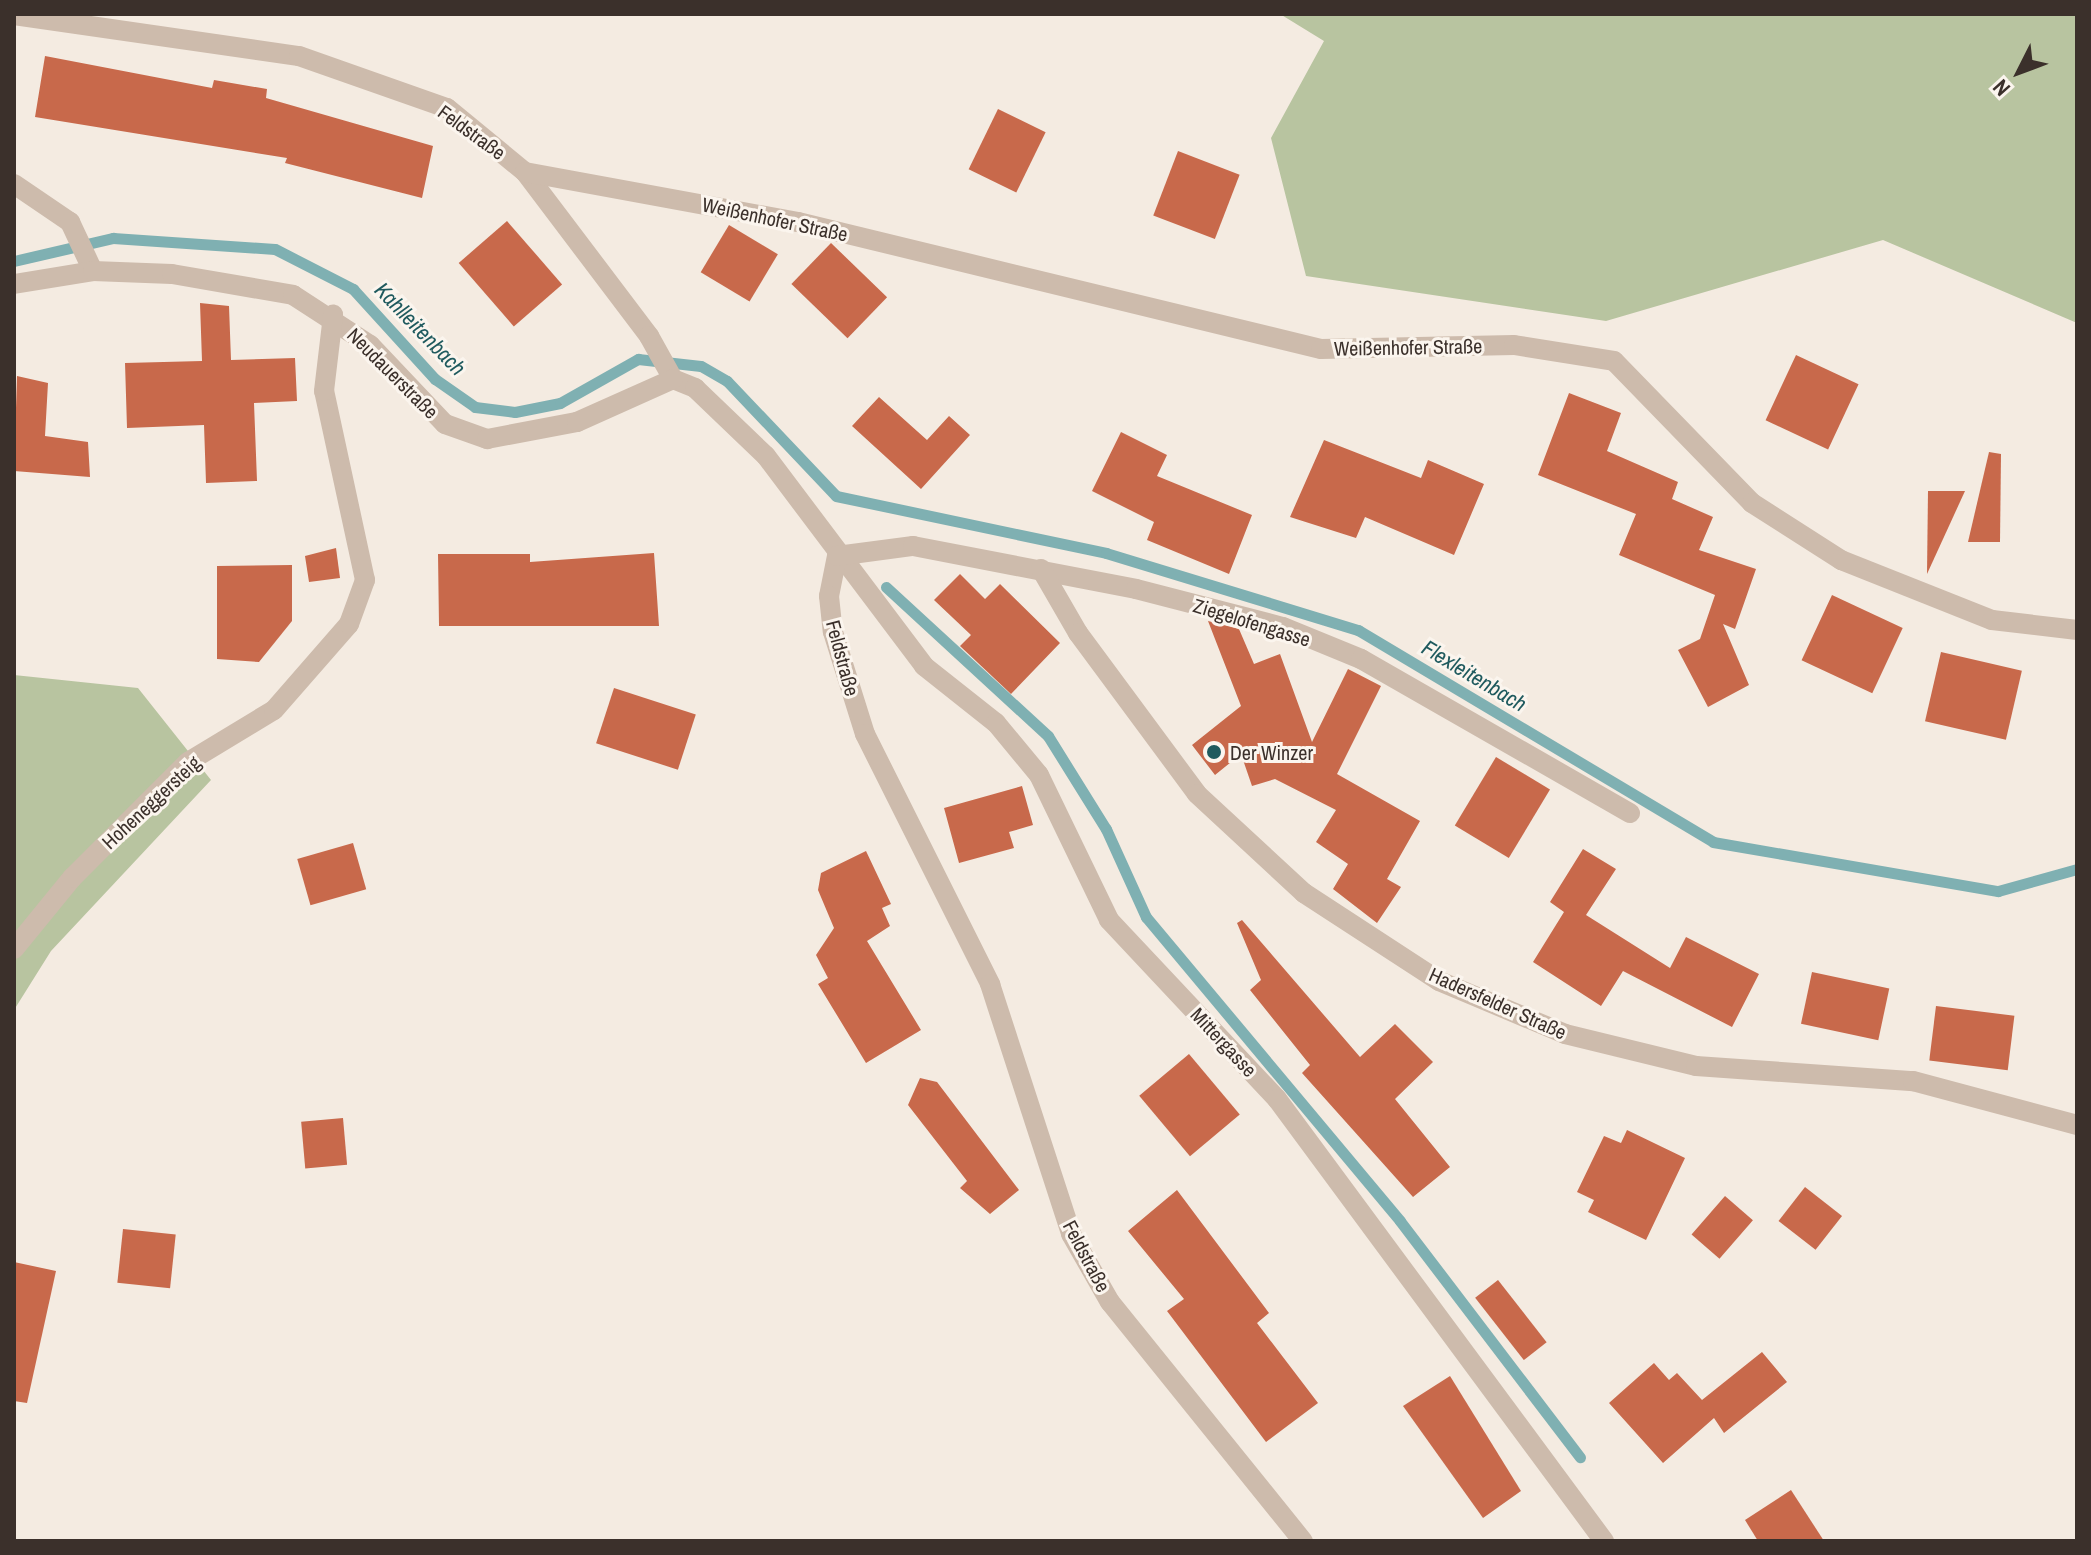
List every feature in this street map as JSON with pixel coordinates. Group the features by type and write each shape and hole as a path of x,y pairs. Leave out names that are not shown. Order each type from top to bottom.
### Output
{"street":[{"name":"Feldstraße","path":"14,15 299,56 447,108 525,172 653,342 673,379 733,421 837,556 829,596 833,632 865,734 990,984 1071,1234 1110,1302 1303,1541"},
{"name":"Weißenhofer Straße","path":"525,172 798,222 1321,349 1514,345 1614,361 1752,503 1841,560 1992,620 2077,630"},
{"path":"14,184 77,232 92,264"},
{"name":"Neudauerstraße","path":"14,284 92,264 247,283 333,315 445,424 487,439 577,422 673,379"},
{"name":"Hoheneggersteig","path":"14,949 188,762 274,710 349,624 365,580 324,391 333,315"},
{"name":"Ziegelofengasse","path":"837,556 913,546 1041,569 1283,627 1361,659 1630,813"},
{"name":"Mittergasse","path":"837,556 924,666 996,723 1039,775 1109,920 1277,1099 1604,1541"},
{"name":"Hadersfelder Straße","path":"1041,569 1078,633 1197,794 1304,893 1439,981 1565,1034 1696,1066 1913,1081 2077,1125"}],"green space":[{"path":"1280,14 2077,14 2077,323 1883,240 1606,321 1306,276 1271,138 1324,41"},
{"path":"14,675 138,688 211,780 51,951 14,1010"}],"building":[{"path":"45,56 212,88 214,80 267,89 266,98 433,146 422,198 285,163 287,158 35,117"},
{"path":"998,109 1046,132 1016,192 969,169"},
{"path":"1178,151 1240,175 1215,239 1153,215"},
{"path":"507,221 562,284 514,326 459,263"},
{"path":"729,225 778,254 750,302 701,272"},
{"path":"831,243 887,297 848,338 791,284"},
{"path":"200,303 229,306 231,360 295,358 297,401 254,403 257,481 206,483 204,425 127,428 125,363 202,361"},
{"path":"1796,355 1859,384 1828,449 1766,420"},
{"path":"17,376 48,383 45,436 88,442 90,477 14,471"},
{"path":"1569,393 1621,413 1607,451 1678,482 1672,499 1713,517 1699,550 1756,569 1735,629 1723,624 1749,685 1708,707 1678,650 1700,639 1715,595 1619,555 1636,514 1538,475"},
{"path":"879,397 927,440 949,416 970,435 921,489 852,426"},
{"path":"1121,432 1167,455 1157,476 1252,515 1229,574 1147,540 1154,522 1092,491"},
{"path":"1324,440 1421,478 1428,460 1484,484 1454,555 1365,517 1356,538 1290,517"},
{"path":"1989,452 2001,454 2000,542 1968,542"},
{"path":"1928,491 1965,491 1927,574"},
{"path":"336,548 340,578 309,582 305,556"},
{"path":"654,553 659,626 439,626 438,554 530,554 530,562"},
{"path":"292,565 292,621 259,662 217,659 217,566"},
{"path":"960,574 985,599 1000,584 1060,643 1011,694 960,646 971,635 934,600"},
{"path":"1832,595 1903,628 1872,693 1802,660"},
{"path":"1208,621 1239,629 1254,664 1280,654 1312,742 1348,669 1381,686 1337,774 1420,821 1387,879 1401,887 1377,923 1333,889 1348,864 1316,842 1336,810 1275,779 1252,786 1241,754 1215,775 1192,745 1241,706"},
{"path":"1941,652 2022,671 2006,740 1925,721"},
{"path":"614,688 696,715 678,770 596,743"},
{"path":"1496,757 1550,789 1509,858 1455,826"},
{"path":"1022,786 1033,825 1009,832 1014,848 959,863 944,808"},
{"path":"353,843 366,889 310,905 297,859"},
{"path":"1583,849 1616,869 1586,915 1670,968 1686,937 1759,974 1732,1027 1623,971 1601,1006 1533,962 1564,912 1550,902"},
{"path":"866,851 891,904 882,908 890,926 867,941 921,1030 866,1063 818,984 828,978 816,955 834,928 818,890 821,873"},
{"path":"1242,920 1360,1057 1395,1024 1433,1062 1395,1099 1450,1167 1413,1197 1302,1073 1310,1065 1250,990 1261,980 1237,923"},
{"path":"1812,972 1889,988 1878,1040 1801,1024"},
{"path":"1936,1006 2014,1016 2008,1070 1929,1061"},
{"path":"1189,1054 1240,1115 1190,1156 1139,1096"},
{"path":"920,1078 937,1082 1019,1190 990,1214 960,1188 967,1181 908,1105"},
{"path":"343,1118 347,1165 305,1168 301,1122"},
{"path":"1627,1130 1685,1158 1646,1240 1588,1212 1594,1200 1577,1192 1604,1136 1621,1143"},
{"path":"1805,1187 1842,1216 1816,1250 1779,1221"},
{"path":"1177,1190 1269,1313 1257,1323 1318,1403 1266,1442 1167,1311 1184,1299 1128,1231"},
{"path":"1725,1196 1753,1220 1719,1259 1692,1234"},
{"path":"123,1229 176,1235 170,1288 117,1283"},
{"path":"14,1262 56,1271 27,1403 14,1401"},
{"path":"1498,1280 1547,1342 1524,1360 1475,1298"},
{"path":"1762,1352 1787,1382 1724,1433 1714,1418 1663,1463 1609,1403 1654,1363 1669,1380 1677,1373 1702,1400"},
{"path":"1450,1376 1521,1491 1483,1518 1403,1406"},
{"path":"1791,1490 1824,1541 1758,1541 1745,1520"}],"waterway":[{"name":"Flexleitenbach","path":"14,261 113,238 275,249 353,289 435,379 475,407 515,412 560,403 638,359 701,366 727,381 836,496 1106,553 1358,630 1713,842 1998,891 2077,869"},
{"path":"886,587 1048,736 1106,829 1146,917 1400,1221 1580,1457"}],"place":[{"name":"Der Winzer","path":"1214,752"}],"water label":[{"name":"Kahlleitenbach","path":"420,329"}]}
